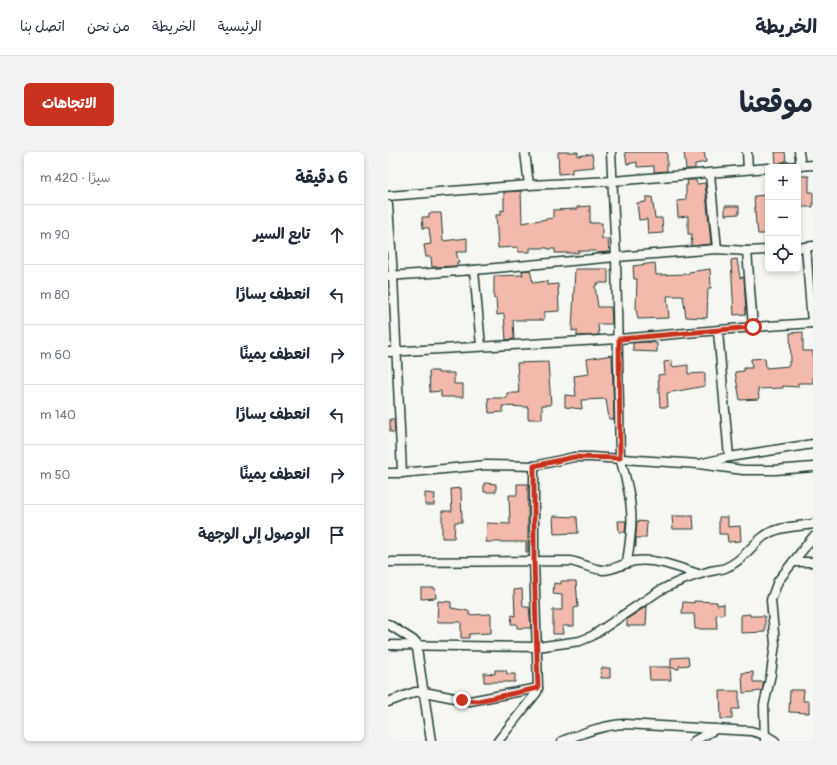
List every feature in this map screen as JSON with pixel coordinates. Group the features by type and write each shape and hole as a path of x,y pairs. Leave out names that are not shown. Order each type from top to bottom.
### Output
{"street":[{"path":"525,152 529,185"},
{"path":"611,152 619,339 620,458 628,486 632,511 631,536 627,563"},
{"path":"747,152 748,169"},
{"path":"799,152 801,164"},
{"path":"801,166 813,165"},
{"path":"388,196 529,185 710,174 765,168"},
{"path":"710,174 717,250"},
{"path":"388,205 392,352 402,473"},
{"path":"392,352 619,339 812,323 806,247"},
{"path":"391,276 474,270 616,256 717,250 765,250"},
{"path":"747,251 753,327"},
{"path":"474,270 481,346"},
{"path":"718,331 729,457"},
{"path":"699,464 729,457 813,444"},
{"path":"388,473 486,465 534,466 574,457 620,458 699,464 743,470 775,470 813,467"},
{"path":"498,741 537,692 538,688 534,562 534,466"},
{"path":"388,645 537,647 580,641 592,636 659,591 679,580 726,568 737,561 764,536 779,529 813,524"},
{"path":"765,738 764,705 772,674 775,644 772,600 778,581 813,537"},
{"path":"388,562 570,562 595,569 605,570 627,563 643,561 662,563 699,574"},
{"path":"793,562 813,562"},
{"path":"388,624 412,638 418,646 431,741"},
{"path":"388,702 407,694 424,692 470,701 538,688"},
{"path":"562,741 599,728 625,724 751,731 775,741"},
{"path":"694,741 716,729"}],"building":[{"path":"558,152 578,152 578,156 592,154 594,167 572,169 572,173 559,174"},
{"path":"625,152 667,152 667,171 654,172 654,166 637,167 637,162 627,164"},
{"path":"684,152 704,152 706,162 695,164 695,169 686,169"},
{"path":"775,152 785,152 786,161 776,164"},
{"path":"801,176 809,176 809,192 813,192 813,207 801,207"},
{"path":"687,180 696,180 697,184 705,183 711,244 691,246 692,234 688,234 688,216 678,217 677,201 686,200 686,185 688,185"},
{"path":"521,191 522,223 553,218 553,210 577,209 577,207 590,206 590,223 602,223 602,239 608,239 609,252 597,253 596,251 578,251 578,253 555,253 555,249 530,248 530,252 518,252 518,247 498,248 496,215 501,215 501,210 504,211 504,192"},
{"path":"765,195 765,234 758,234 754,196"},
{"path":"646,197 652,197 655,218 662,218 663,233 648,234 647,219 639,220 637,203 646,202"},
{"path":"725,206 739,206 739,214 725,215"},
{"path":"429,213 441,213 443,241 467,238 467,252 456,252 459,262 457,262 457,266 432,267 431,257 426,257 424,245 431,244 429,228 423,228 422,217 429,217"},
{"path":"737,259 740,278 744,277 746,314 734,315 731,260"},
{"path":"655,263 656,275 689,274 689,272 710,269 711,288 708,288 707,318 686,317 683,296 667,296 669,318 638,319 636,309 637,279 634,279 633,266"},
{"path":"575,269 608,269 608,283 597,283 595,286 598,307 611,307 612,324 598,324 599,335 577,336 577,330 572,331"},
{"path":"530,270 533,283 547,281 547,285 558,284 559,311 544,312 544,320 513,320 514,339 506,340 504,314 497,315 496,298 494,299 494,276 523,275 522,271"},
{"path":"803,332 803,351 813,351 813,383 798,383 798,387 783,386 783,388 758,389 759,399 740,400 735,372 744,371 744,368 752,368 751,359 765,358 766,368 789,366 789,361 791,361 790,333"},
{"path":"633,343 657,343 657,352 633,351"},
{"path":"612,355 614,419 609,419 606,399 581,400 582,409 565,407 565,395 576,396 574,376 589,374 587,359"},
{"path":"672,361 672,367 688,365 688,374 705,373 705,386 667,393 668,407 660,407 658,375 665,374 664,362"},
{"path":"548,362 551,405 542,405 542,419 528,419 528,407 502,406 503,412 489,413 488,398 507,398 507,393 519,393 517,363"},
{"path":"429,371 438,371 438,373 454,373 454,384 463,384 463,397 441,397 441,391 430,392"},
{"path":"390,419 394,419 395,432 390,432"},
{"path":"484,483 496,484 496,492 484,492"},
{"path":"517,484 528,484 528,552 526,552 526,542 486,542 487,523 510,524 509,495 517,495"},
{"path":"461,488 462,522 455,522 454,538 442,538 442,511 452,511 451,489"},
{"path":"425,493 435,494 434,505 425,505"},
{"path":"553,516 577,517 578,533 554,534"},
{"path":"672,516 693,516 694,529 673,529"},
{"path":"719,517 728,517 728,527 740,526 741,541 728,542 727,534 719,534"},
{"path":"618,521 626,521 625,532 619,532"},
{"path":"637,521 647,522 646,538 636,538 635,547"},
{"path":"561,581 576,581 578,607 574,608 574,626 562,626 563,634 553,634 553,610 562,610 562,595 553,594 554,583 561,584"},
{"path":"421,588 435,588 436,598 421,599"},
{"path":"522,589 523,607 529,607 531,628 517,628 517,624 511,624 512,615 515,616 514,590"},
{"path":"438,601 451,602 451,608 469,611 469,615 491,614 491,633 469,634 469,638 461,638 461,622 437,622"},
{"path":"694,601 717,602 717,605 724,604 724,614 716,615 717,629 695,629 694,614 682,614 683,602 694,603"},
{"path":"647,606 646,626 627,626 627,619"},
{"path":"750,614 750,616 765,616 765,632 741,633 741,615"},
{"path":"688,657 689,665 679,666 679,669 671,668 671,658"},
{"path":"649,667 670,667 671,680 650,680"},
{"path":"601,668 610,668 610,678 600,678"},
{"path":"495,670 506,670 507,674 515,674 515,682 484,682 484,673 495,674"},
{"path":"753,672 753,682 764,682 762,691 743,693 742,673"},
{"path":"790,690 804,690 803,701 809,701 809,713 789,712"},
{"path":"720,691 739,691 739,709 732,709 732,719 721,719"}],"route":[{"path":"462,700 478,701 538,688 534,562 534,466 574,457 620,458 619,339 753,327"}]}
